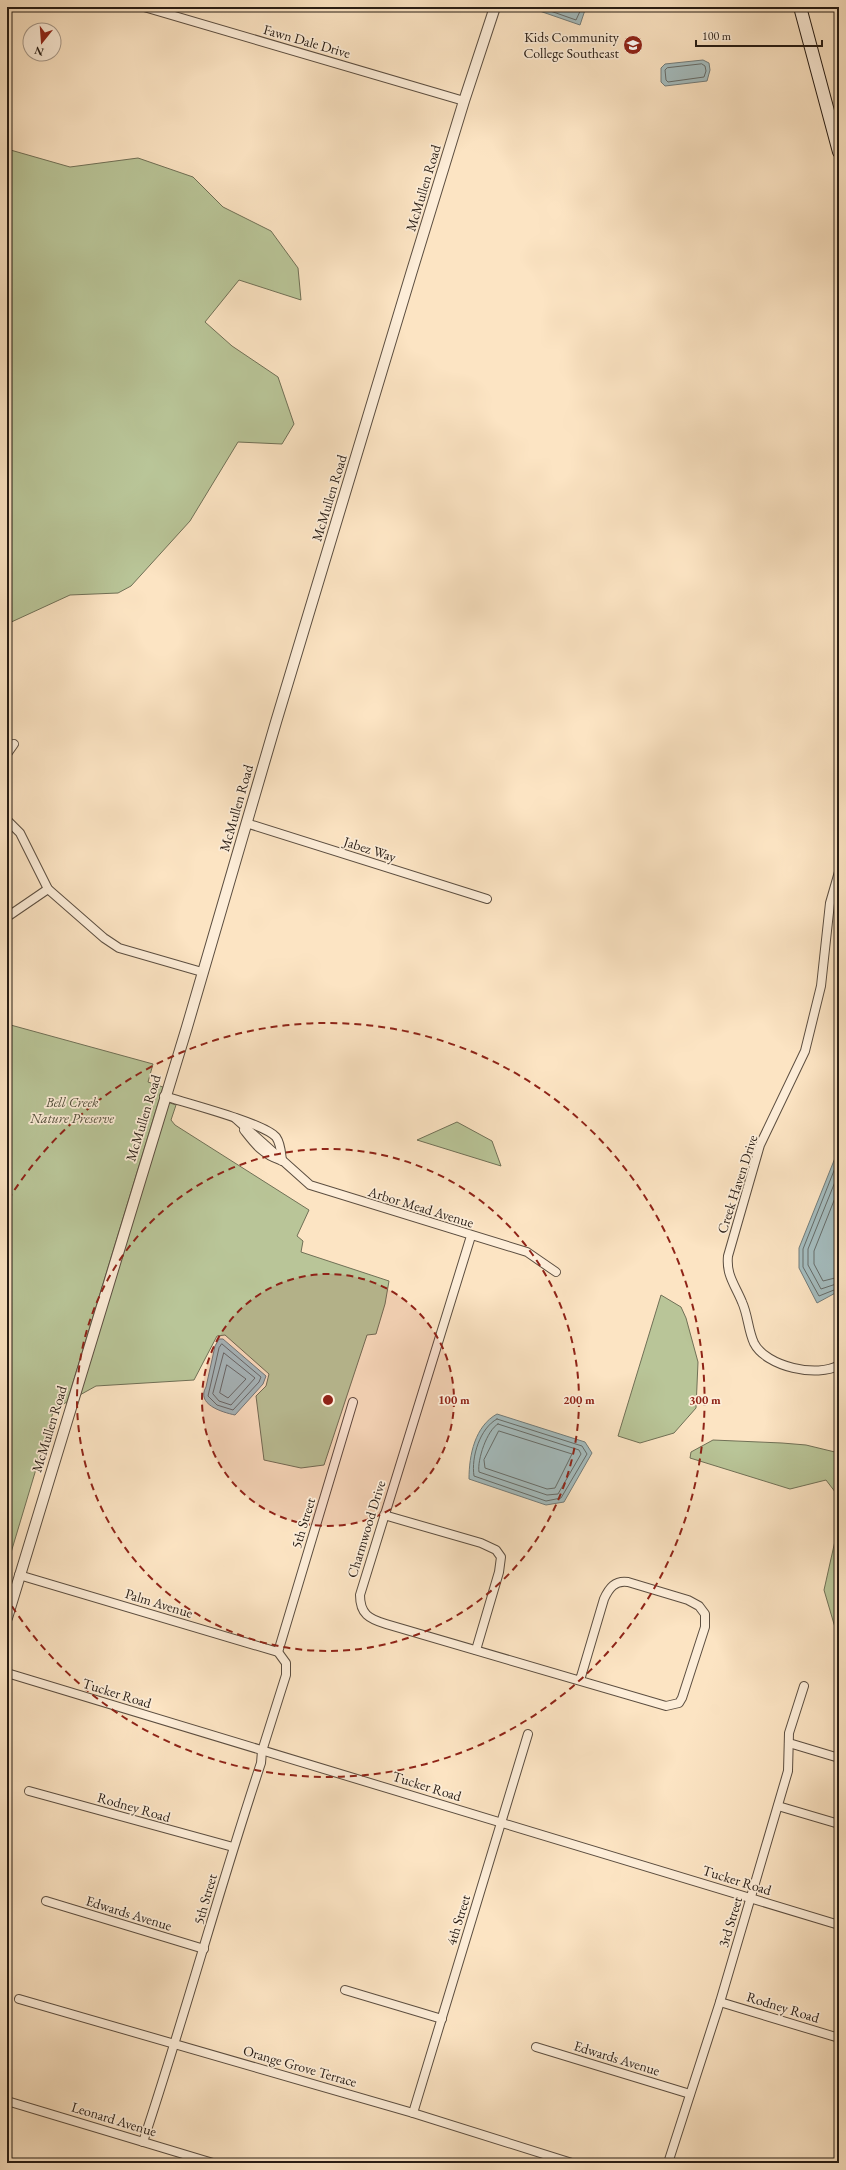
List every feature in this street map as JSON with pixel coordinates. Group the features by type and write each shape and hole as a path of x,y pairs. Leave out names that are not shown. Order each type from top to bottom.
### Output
{"main road":[{"path":"800,7 839,152"}],"street":[{"name":"Fawn Dale Drive","path":"144,7 464,101"},
{"name":"McMullen Road","path":"7,1618 164,1096 187,1027 246,823 464,101 494,7"},
{"path":"7,754 14,744"},
{"path":"7,820 20,833 48,889 104,938 119,948 202,972"},
{"name":"Jabez Way","path":"246,823 487,899"},
{"name":"Creek Haven Drive","path":"839,872 830,904 821,986 808,1038 794,1078 760,1145 728,1256 727,1268 729,1278 747,1315 754,1343 759,1351 771,1360 810,1372 830,1370 839,1365"},
{"path":"7,917 48,889"},
{"path":"164,1096 265,1129 276,1137 280,1145 282,1160"},
{"name":"Arbor Mead Avenue","path":"235,1118 256,1146 266,1155 282,1160 304,1181 318,1189 527,1252 556,1272"},
{"name":"Charmwood Drive","path":"471,1236 360,1595 361,1609 366,1616 373,1620 580,1680 659,1705 673,1706 679,1703 685,1692 705,1627 705,1614 699,1606 688,1600 628,1582 614,1584 608,1590 604,1599 580,1680"},
{"name":"5th Street","path":"143,2142 176,2044 233,1848 261,1763 262,1751 286,1675 286,1663 278,1652 353,1402"},
{"path":"384,1515 481,1543 496,1550 501,1557 499,1572 476,1650"},
{"name":"Palm Avenue","path":"19,1575 278,1652"},
{"name":"Tucker Road","path":"7,1673 839,1925"},
{"name":"3rd Street","path":"668,2163 720,2002 788,1771 790,1728 804,1686"},
{"name":"4th Street","path":"413,2113 528,1734"},
{"path":"789,1743 839,1758"},
{"name":"Rodney Road","path":"29,1791 233,1848"},
{"path":"778,1806 839,1824"},
{"name":"Edwards Avenue","path":"46,1901 204,1949"},
{"path":"345,1990 442,2019"},
{"name":"Orange Grove Terrace","path":"18,1999 413,2113 572,2163"},
{"name":"Rodney Road","path":"720,2002 839,2038"},
{"name":"Edwards Avenue","path":"536,2047 690,2094"},
{"name":"Leonard Avenue","path":"7,2101 213,2163"}],"green space":[{"path":"7,149 70,167 138,158 193,177 223,207 271,231 298,268 301,300 239,280 205,322 232,346 278,377 294,424 282,444 238,442 190,521 131,586 118,593 70,595 7,624"},
{"name":"Bell Creek Nature Preserve","path":"7,1024 153,1064 148,1082 163,1087 67,1402 54,1409 7,1566"},
{"path":"167,1102 176,1105 171,1120 175,1125 309,1210 297,1236 303,1241 301,1252 389,1281 385,1304 376,1334 367,1335 324,1465 301,1468 264,1460 256,1396 266,1386 269,1374 225,1335 217,1336 194,1380 96,1386 78,1396"},
{"path":"457,1122 492,1141 501,1166 417,1140"},
{"path":"661,1295 681,1307 686,1318 698,1362 696,1408 674,1433 640,1443 618,1436"},
{"path":"713,1440 806,1445 839,1453 839,1497 826,1480 790,1489 690,1458 691,1452"},
{"path":"839,1523 839,1641 824,1590"}],"water":[{"path":"528,7 586,7 580,25"},
{"path":"703,60 709,63 710,70 707,81 665,86 661,82 661,68 665,64"},
{"path":"839,1148 839,1291 817,1303 799,1268 799,1248"},
{"path":"219,1339 223,1339 266,1376 263,1384 235,1415 217,1409 207,1403 204,1398 215,1346"},
{"path":"497,1414 585,1442 592,1453 564,1502 546,1505 469,1479 470,1460 478,1434 489,1419"}],"place":[{"name":"Kids Community College Southeast","path":"633,45"}]}
